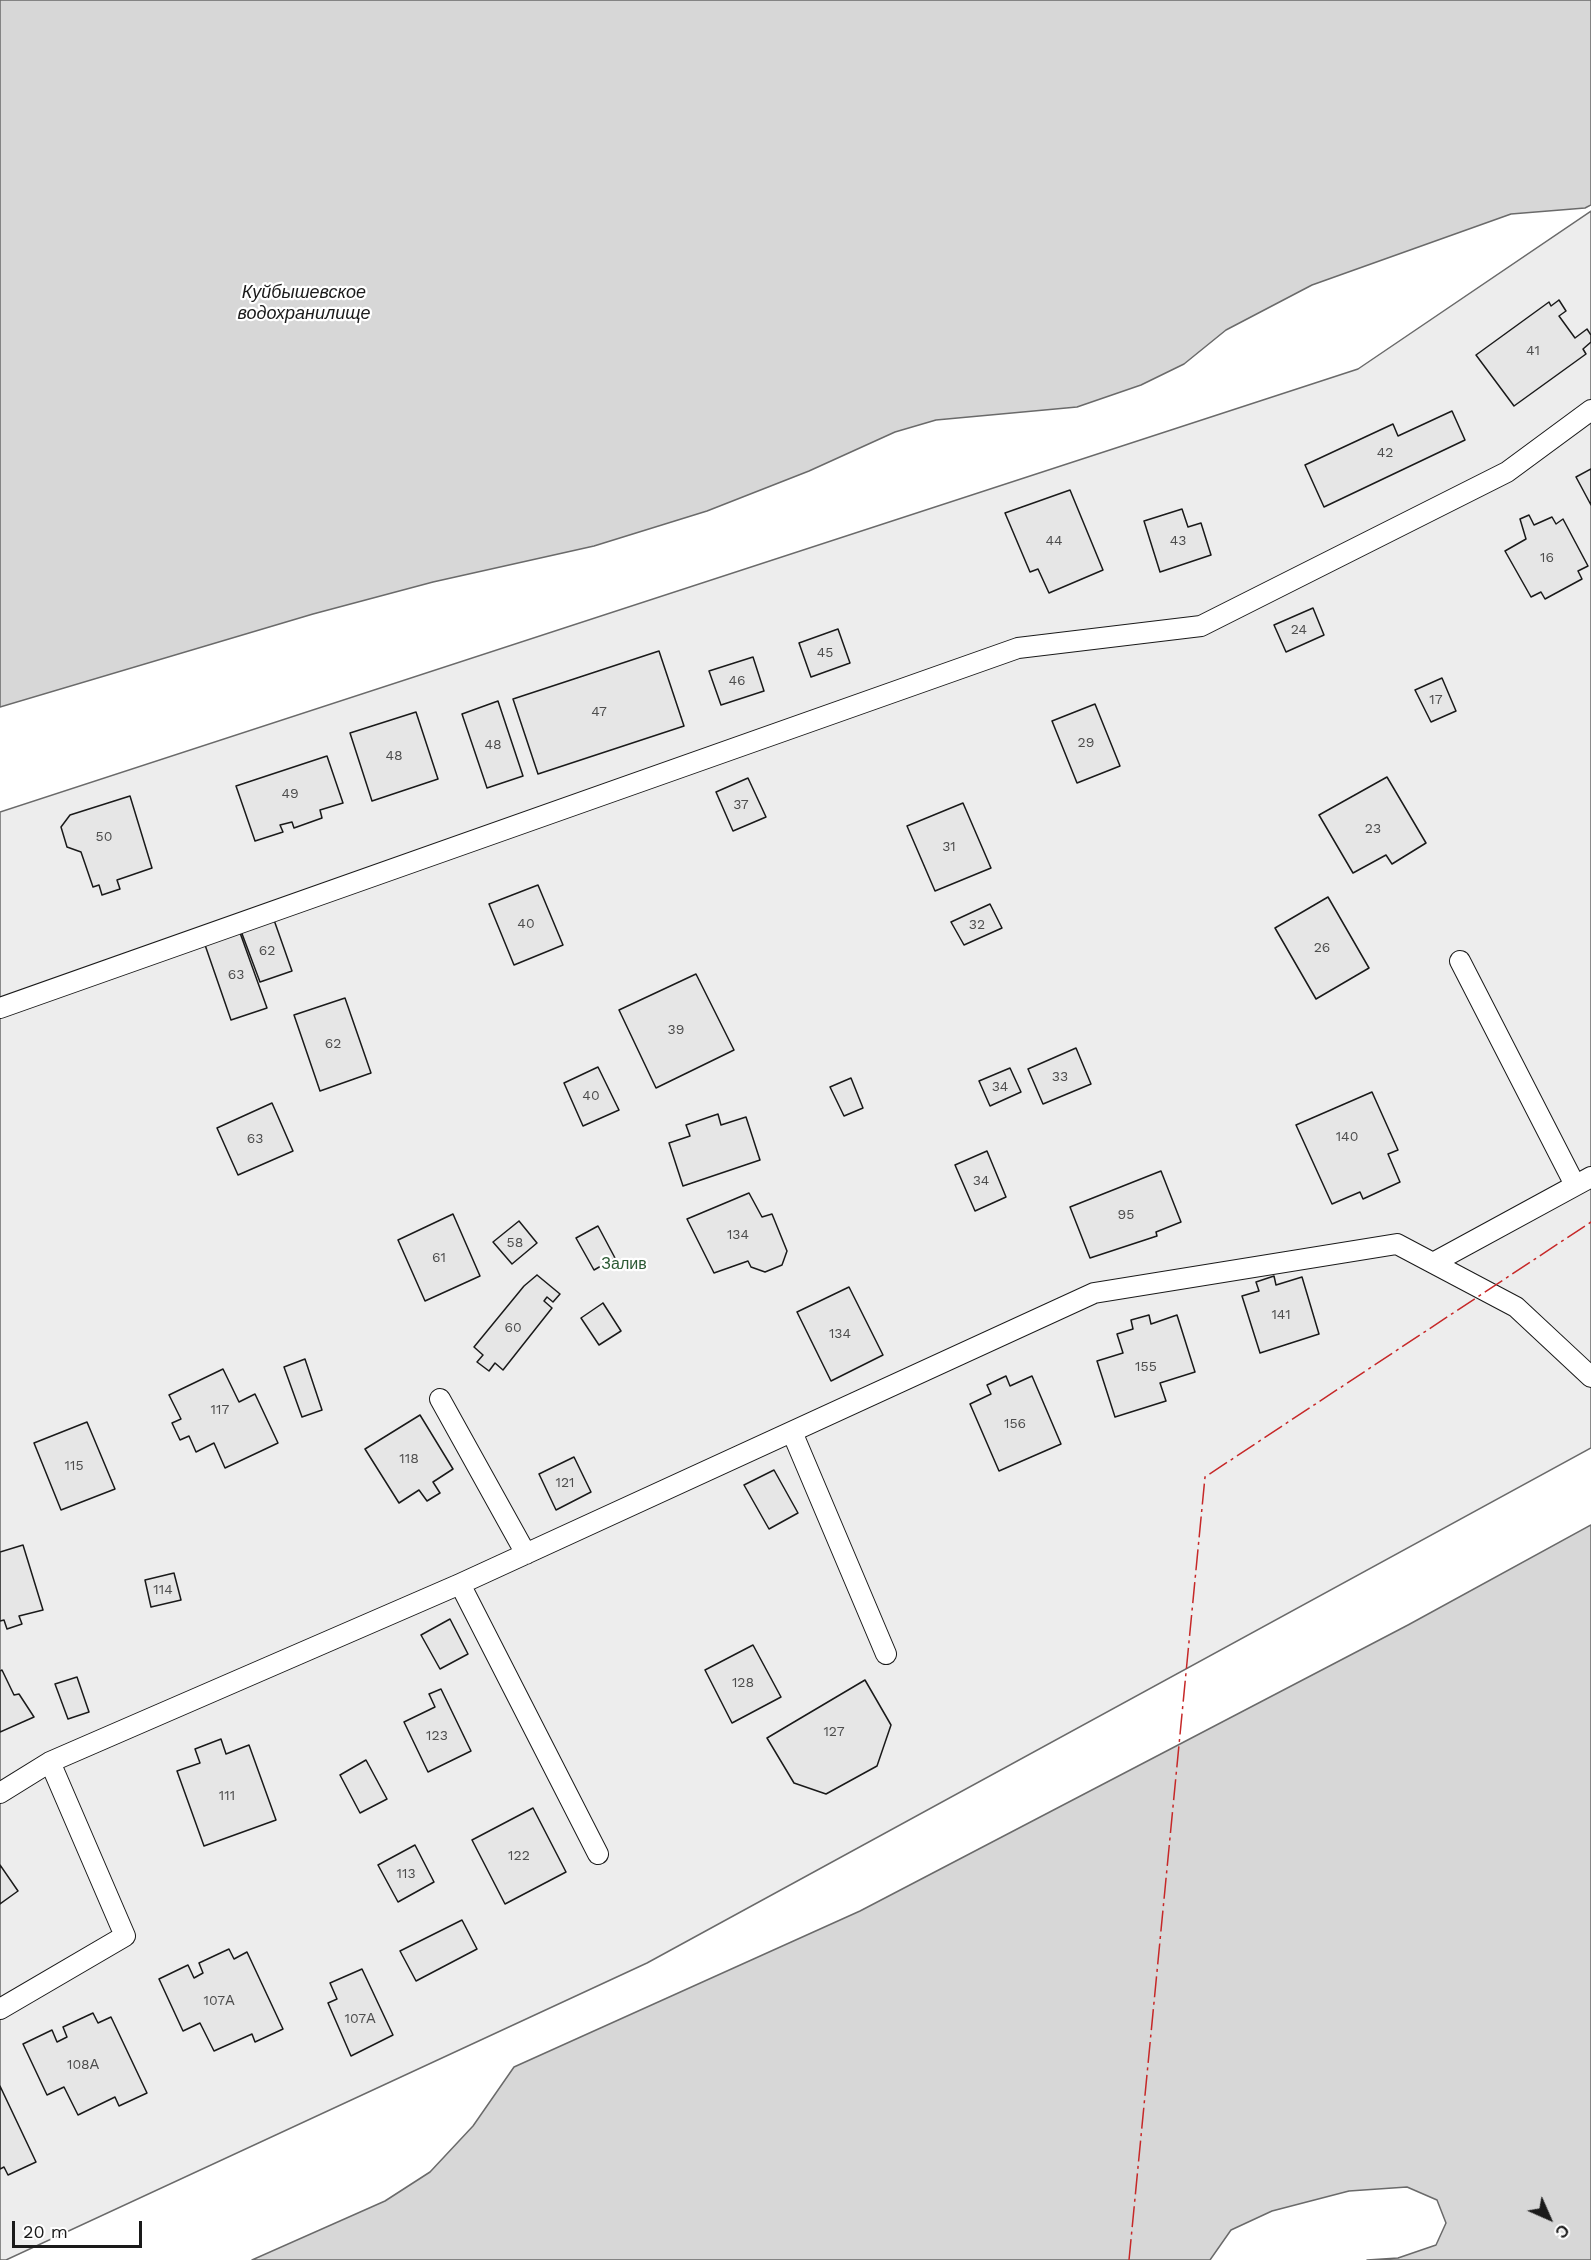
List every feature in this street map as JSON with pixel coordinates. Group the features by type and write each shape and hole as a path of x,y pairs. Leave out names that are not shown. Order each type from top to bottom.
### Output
{"lane":[{"path":"0,1008 1018,648 1201,626 1507,472 1591,410"},
{"path":"1434,1263 1583,1181 1460,961"},
{"path":"0,1792 50,1762 460,1584 1094,1293 1398,1244 1516,1307 1591,1377"},
{"path":"440,1398 526,1554"},
{"path":"792,1432 886,1654"},
{"path":"460,1584 598,1854"},
{"path":"0,2009 125,1936 50,1762"}],"shaded area":[{"name":"Залив","path":"1591,211 1591,1448 647,1963 6,2260 0,2260 0,812 1358,369"}],"water":[{"name":"Куйбышевское водохранилище","path":"0,0 1591,0 1591,205 1585,208 1511,214 1312,285 1226,330 1184,364 1141,385 1077,407 936,420 895,432 809,471 707,511 594,546 433,582 313,614 0,707"},
{"path":"1591,1525 1591,2260 1367,2260 1398,2258 1436,2245 1446,2223 1437,2200 1407,2187 1349,2191 1272,2211 1231,2230 1210,2260 252,2260 385,2201 430,2172 473,2126 514,2067 860,1911 1408,1625"}],"building":[{"path":"1559,300 1566,311 1559,316 1575,338 1587,329 1591,335 1591,342 1583,349 1586,354 1514,406 1476,355 1549,302 1551,306"},
{"path":"1452,411 1465,440 1324,507 1305,465 1393,424 1398,436"},
{"path":"1591,469 1591,505 1576,477"},
{"path":"1070,490 1103,570 1049,593 1038,569 1030,572 1005,513"},
{"path":"1182,509 1188,527 1201,523 1211,555 1160,572 1144,521"},
{"path":"1529,515 1534,525 1552,517 1556,524 1563,519 1588,566 1578,571 1582,579 1545,599 1541,592 1531,597 1505,551 1526,539 1520,519"},
{"path":"1313,608 1324,635 1286,652 1274,625"},
{"path":"838,629 850,663 811,677 799,643"},
{"path":"659,651 684,726 538,774 513,699"},
{"path":"753,657 764,691 721,705 709,671"},
{"path":"1442,678 1456,711 1431,722 1415,690"},
{"path":"498,701 523,776 487,788 462,714"},
{"path":"1095,704 1120,766 1077,783 1052,721"},
{"path":"416,712 438,779 372,801 350,733"},
{"path":"327,756 343,803 320,810 322,818 294,828 292,822 280,825 283,832 255,841 236,786"},
{"path":"1387,777 1426,843 1392,864 1386,855 1353,873 1319,815"},
{"path":"748,778 766,817 733,831 716,792"},
{"path":"130,796 152,868 117,880 120,889 102,895 99,885 93,887 81,852 67,847 61,827 70,815"},
{"path":"963,803 991,868 935,891 907,826"},
{"path":"538,885 563,945 514,965 489,904"},
{"path":"1328,897 1369,968 1316,999 1275,928"},
{"path":"990,904 1002,928 964,945 951,922"},
{"path":"274,920 292,971 260,982 241,931"},
{"path":"239,930 267,1008 231,1020 204,942"},
{"path":"696,974 734,1050 656,1088 619,1010"},
{"path":"345,998 371,1073 320,1091 294,1015"},
{"path":"1076,1048 1091,1084 1043,1104 1028,1069"},
{"path":"598,1067 619,1110 583,1126 564,1083"},
{"path":"1010,1068 1021,1092 990,1106 979,1081"},
{"path":"851,1078 863,1108 844,1116 830,1087"},
{"path":"1372,1092 1398,1150 1388,1154 1400,1182 1363,1199 1360,1192 1332,1204 1296,1125"},
{"path":"272,1103 293,1151 238,1175 217,1128"},
{"path":"718,1114 721,1125 746,1117 760,1160 683,1186 669,1143 690,1136 686,1125"},
{"path":"987,1151 1006,1197 975,1211 955,1165"},
{"path":"1161,1171 1181,1222 1156,1232 1157,1236 1090,1258 1070,1207"},
{"path":"749,1193 762,1217 772,1214 787,1251 782,1265 765,1272 751,1267 748,1261 714,1273 687,1219"},
{"path":"453,1214 480,1276 425,1301 398,1240"},
{"path":"519,1221 537,1243 512,1264 493,1242"},
{"path":"598,1226 615,1258 594,1270 576,1238"},
{"path":"537,1275 560,1294 553,1302 547,1297 544,1301 552,1308 503,1370 495,1363 489,1371 477,1362 483,1355 474,1347 524,1286"},
{"path":"1274,1276 1276,1285 1302,1277 1319,1334 1260,1353 1242,1296 1259,1291 1256,1282"},
{"path":"849,1287 883,1355 831,1381 797,1312"},
{"path":"603,1303 621,1331 599,1345 581,1318"},
{"path":"1149,1315 1151,1324 1177,1315 1195,1372 1160,1383 1166,1401 1115,1417 1097,1361 1123,1353 1117,1334 1133,1329 1131,1320"},
{"path":"305,1359 322,1410 302,1417 284,1367"},
{"path":"223,1369 239,1402 255,1394 278,1443 225,1468 214,1443 196,1452 189,1436 180,1440 172,1423 181,1419 169,1395"},
{"path":"1006,1376 1010,1386 1032,1376 1061,1444 999,1471 970,1404 991,1394 987,1385"},
{"path":"420,1415 453,1469 433,1482 440,1493 427,1501 419,1490 399,1503 365,1449"},
{"path":"87,1422 115,1489 61,1510 34,1443"},
{"path":"574,1457 591,1492 556,1510 539,1474"},
{"path":"774,1470 798,1513 769,1529 744,1485"},
{"path":"23,1545 43,1610 19,1616 22,1624 7,1629 4,1620 0,1621 0,1552"},
{"path":"174,1573 181,1600 151,1607 145,1580"},
{"path":"450,1619 468,1654 440,1669 421,1635"},
{"path":"753,1645 781,1697 732,1723 705,1670"},
{"path":"2,1670 14,1695 19,1694 34,1717 0,1732 0,1671"},
{"path":"77,1677 89,1712 68,1719 55,1684"},
{"path":"865,1680 891,1725 877,1766 826,1794 794,1783 767,1738"},
{"path":"441,1689 471,1751 428,1772 404,1722 435,1707 429,1694"},
{"path":"221,1739 226,1754 249,1745 276,1820 204,1846 177,1771 200,1763 195,1749"},
{"path":"366,1760 387,1799 360,1813 340,1775"},
{"path":"533,1808 566,1872 505,1904 472,1840"},
{"path":"415,1845 434,1882 398,1902 378,1865"},
{"path":"0,1865 18,1891 0,1904"},
{"path":"462,1920 477,1949 416,1981 400,1951"},
{"path":"229,1949 234,1959 247,1952 283,2029 255,2042 252,2034 214,2051 200,2023 183,2031 159,1979 188,1965 194,1978 203,1973 199,1963"},
{"path":"362,1969 393,2035 351,2056 328,2003 337,1999 330,1983"},
{"path":"93,2013 98,2023 111,2017 147,2093 119,2106 115,2097 78,2115 64,2087 47,2095 23,2044 52,2030 57,2042 67,2037 63,2027"},
{"path":"0,2086 36,2162 8,2175 4,2167 0,2169"}],"power":[{"path":"1129,2260 1205,1477 1591,1222"}]}
